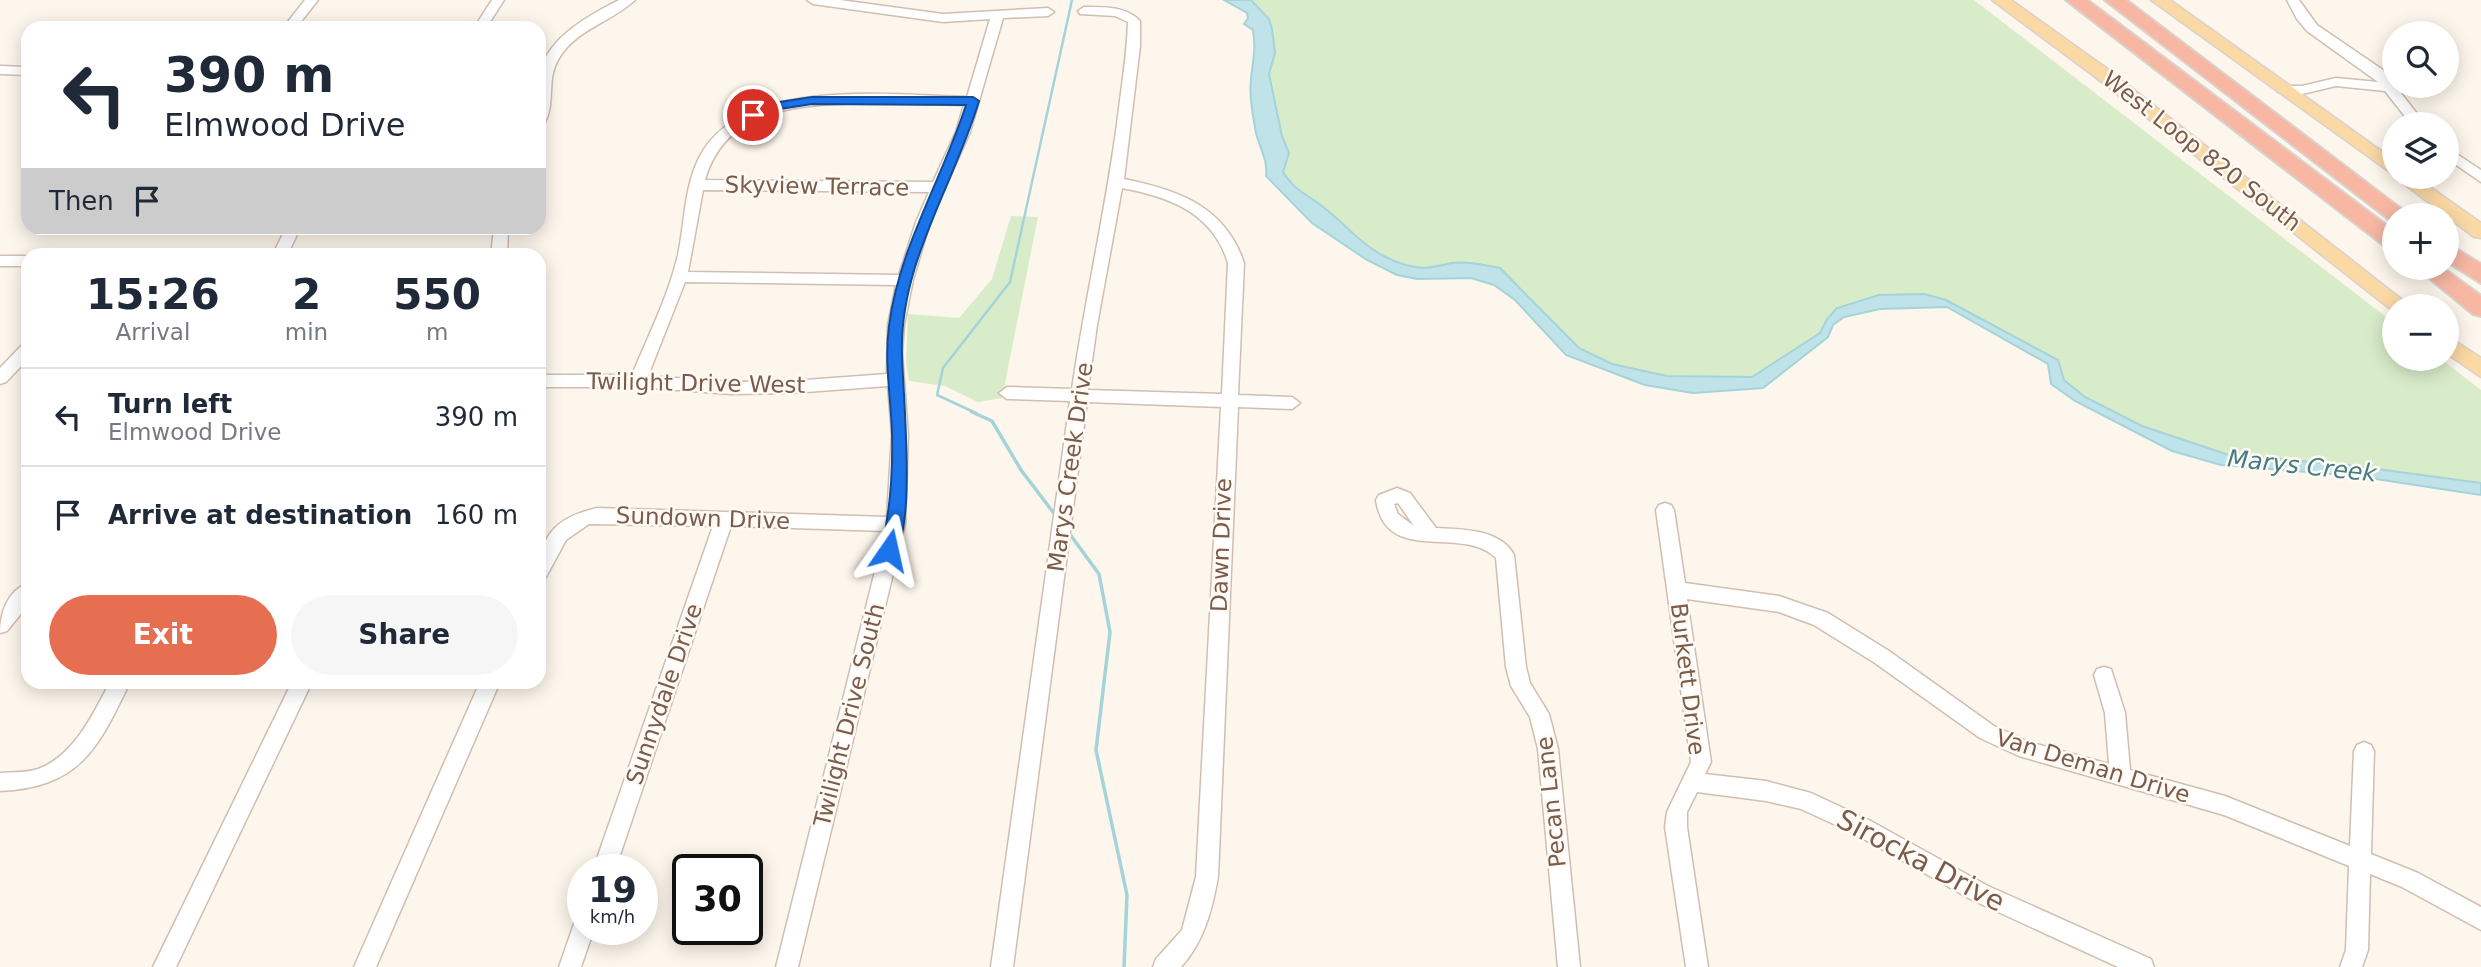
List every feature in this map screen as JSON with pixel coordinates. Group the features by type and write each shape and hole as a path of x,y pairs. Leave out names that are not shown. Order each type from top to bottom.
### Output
{"highway":[{"path":"2075,0 2382,233"},
{"path":"2114,0 2164,35 2382,203"},
{"path":"2128,0 2145,13 2164,35"},
{"path":"2459,259 2481,275"},
{"path":"2444,280 2481,308"}],"main road":[{"name":"West Loop 820 South","path":"2000,0 2101,72 2385,294"},
{"path":"2159,0 2382,160"},
{"path":"2421,189 2481,232"},
{"path":"2459,352 2481,369"}],"street":[{"path":"295,21 313,0"},
{"path":"484,21 498,0"},
{"path":"546,73 556,53 586,26 629,0"},
{"path":"813,0 919,15 997,16 1048,12"},
{"path":"2293,0 2303,19 2312,28 2368,64 2382,79"},
{"name":"Marys Creek Drive","path":"1002,967 1089,325 1116,182 1135,46 1134,20 1116,12 1084,11"},
{"name":"Twilight Drive South","path":"787,967 895,524 900,435 895,379 896,325 905,280 912,253 963,132 997,16"},
{"path":"546,52 556,53"},
{"path":"0,71 21,71"},
{"path":"2283,89 2302,90 2331,85 2352,90 2382,90"},
{"path":"2309,108 2316,100 2352,90"},
{"path":"2398,98 2409,112"},
{"path":"638,381 679,277 695,185 714,144 723,134 738,123 777,106 812,100 973,101"},
{"path":"2459,161 2481,177"},
{"name":"Dawn Drive","path":"1116,182 1168,193 1182,200 1211,222 1234,253 1207,877 1193,933 1183,951 1164,967"},
{"name":"Skyview Terrace","path":"695,185 938,187"},
{"path":"0,261 21,261"},
{"path":"679,277 905,280"},
{"path":"0,378 21,356"},
{"name":"Twilight Drive West","path":"546,381 638,381 731,388 792,387 895,379"},
{"path":"1007,393 1292,402"},
{"name":"Burkett Drive","path":"1665,510 1701,762 1677,812 1676,827 1698,967"},
{"name":"Sundown Drive","path":"546,557 554,539 573,522 597,514 895,524"},
{"name":"Sunnydale Drive","path":"609,854 725,517"},
{"name":"Pecan Lane","path":"1431,536 1487,542 1499,547 1505,555 1516,667 1521,687 1539,714 1548,749 1569,967"},
{"name":"Van Deman Drive","path":"1677,590 1779,604 1821,619 1882,657 1987,733 2026,750 2225,806 2410,880 2481,919"},
{"path":"0,625 21,600"},
{"path":"2104,674 2116,703 2120,777"},
{"path":"0,782 39,779 72,758 89,737 116,689"},
{"path":"164,967 299,689"},
{"path":"365,967 487,689"},
{"path":"2351,967 2357,950 2364,751"},
{"name":"Sirocka Drive","path":"1690,782 1766,791 1804,800 1860,826 1980,893 2143,967"},
{"path":"570,967 578,945"}],"green space":[{"path":"1251,0 1974,0 2382,314 2382,371 2456,371 2481,390 2481,483 2347,465 2229,455 2142,426 2085,397 2064,380 2058,360 1946,300 1879,295 1837,308 1820,333 1752,377 1667,376 1612,364 1579,348 1519,286 1452,263 1437,268 1411,267 1384,256 1357,240 1318,203 1296,191 1283,172 1289,153 1282,136 1269,73 1275,53 1258,6"},
{"path":"1011,216 1038,217 1002,398 978,402 945,386 909,381 906,362 908,314 959,318 992,279"}],"water":[{"name":"Marys Creek","path":"1224,0 1251,0 1269,19 1275,53 1269,74 1282,136 1289,153 1283,172 1295,187 1330,212 1370,248 1395,261 1421,268 1464,263 1500,268 1579,348 1612,364 1667,376 1752,377 1820,333 1837,308 1879,295 1924,294 1946,300 2058,360 2064,380 2085,397 2142,426 2229,455 2347,465 2481,483 2481,495 2356,476 2221,465 2172,451 2075,401 2051,384 2048,364 1947,307 1880,309 1844,317 1833,325 1828,337 1763,388 1693,393 1645,385 1566,355 1515,300 1494,285 1471,278 1417,279 1397,275 1367,260 1312,223 1266,176 1266,165 1256,133 1251,99 1253,30 1244,24 1248,18 1247,13"}],"waterway":[{"path":"976,413 937,395 943,368 1010,282 1072,0"},
{"path":"972,412 992,421 1021,470 1056,516"},
{"path":"1069,533 1099,574 1110,632 1096,750 1127,895 1124,967"}],"route":[{"path":"753,115 765,109 812,100 973,101 954,156 938,187 912,253 896,325 894,353 900,435 895,524 889,550"}]}
